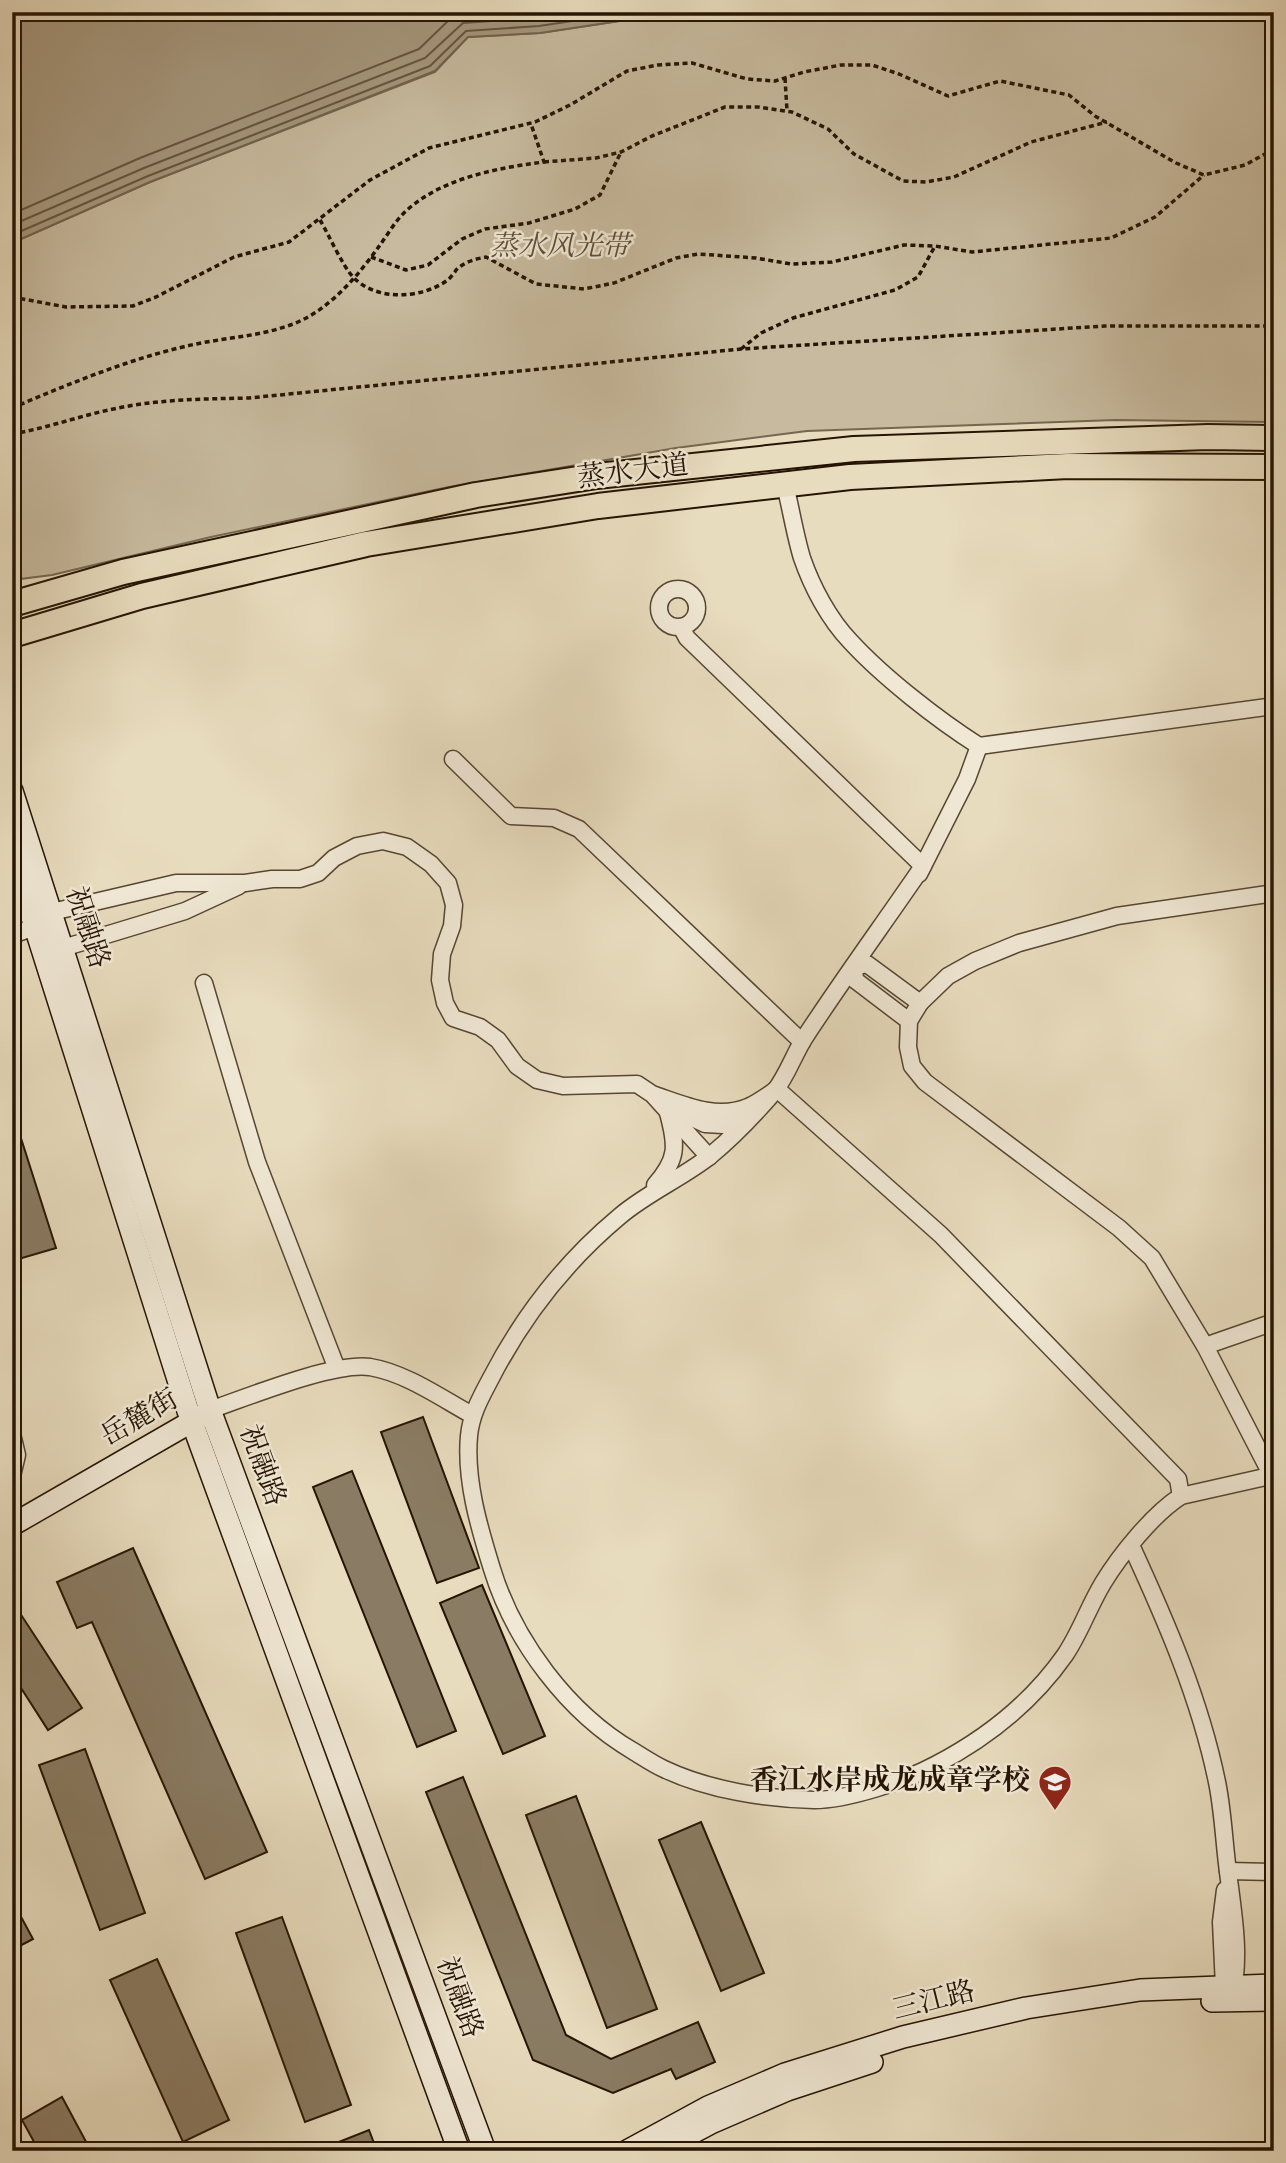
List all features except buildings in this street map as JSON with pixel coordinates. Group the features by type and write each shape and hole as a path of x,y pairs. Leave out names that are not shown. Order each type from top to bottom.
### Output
{"main road":[{"name":"蒸水大道","path":"12,604 123,572 463,498 597,476 854,449 1182,437 1274,438"},
{"name":"蒸水大道","path":"12,635 142,596 366,544 598,506 850,477 1068,467 1274,467"},
{"name":"祝融路","path":"12,791 210,1410 485,2151"},
{"name":"祝融路","path":"12,854 190,1417 459,2151"},
{"name":"岳麓街","path":"12,1512 190,1417 210,1410"},
{"name":"岳麓街","path":"12,1525 190,1417"},
{"name":"三江路","path":"658,2151 713,2122 788,2090 907,2051 1028,2021 1274,1985"},
{"name":"三江路","path":"627,2151 708,2107 785,2074 903,2037 1026,2008 1140,1990 1229,1991 1274,2000"}],"street":[{"path":"785,485 803,559 824,605 849,641 915,698 979,746 1274,706"},
{"path":"681,627 687,638 923,866"},
{"path":"979,746 967,779 894,921 859,971 802,1042 777,1089 709,1157 621,1215 554,1280 510,1342 472,1415 468,1441 470,1479 482,1537 498,1586 519,1628 543,1668 579,1709 622,1745 666,1770 717,1787 770,1796 819,1800 884,1787 934,1766 1017,1710 1045,1680 1067,1652 1105,1579 1131,1545 1170,1503 1181,1496 1273,1476 1205,1346 1152,1258 1119,1228 925,1082 912,1066 908,1047 909,1021 920,1003 948,976 975,961 1019,943 1116,916 1274,893"},
{"path":"453,759 511,816 554,818 579,829 802,1042"},
{"path":"52,912 176,883 245,883 300,879 318,873 334,858 357,846 383,841 407,847 431,864 448,883 454,905 452,926 442,954 440,980 445,1003 453,1018 480,1027 498,1040 517,1066 537,1080 563,1086 637,1084 677,1113 692,1120 714,1125 741,1126"},
{"path":"63,948 185,911 245,883"},
{"path":"12,935 35,927"},
{"path":"859,971 920,1003"},
{"path":"859,971 909,1021"},
{"path":"204,983 257,1162 337,1369"},
{"path":"652,1094 695,1109 715,1112 736,1111 750,1106 777,1089"},
{"path":"777,1089 941,1235 1178,1479 1181,1496"},
{"path":"652,1094 709,1157"},
{"path":"645,1197 668,1170 675,1153 668,1111"},
{"path":"1205,1346 1274,1322"},
{"path":"210,1410 337,1369 369,1367 395,1374 472,1415"},
{"path":"12,1434 17,1455 12,1476"},
{"path":"1131,1545 1177,1651 1195,1702 1217,1782 1236,1945 1229,1991"},
{"path":"1228,1871 1274,1872"}],"path":[{"path":"12,297 66,307 132,306 156,297 233,257 289,242 370,180 429,148 531,124 570,105 627,71 658,65 692,63 747,79 775,81 841,65 872,65 947,96 1000,80 1069,95 1107,122 1176,163 1205,175"},
{"path":"785,78 788,111"},
{"path":"12,408 139,359 188,346 262,333 301,321 330,302 371,257 404,212 428,195 464,180 512,166 596,158 621,152 652,136 725,107 788,111 828,129 854,154 903,181 926,182 954,177 1031,142 1107,122"},
{"path":"531,124 544,162"},
{"path":"320,220 354,277 383,295 401,296 426,290 449,279 458,268 472,260 486,257 536,284 584,289 614,283 676,258 698,254 757,258 791,264 832,262 904,245 935,246 972,252 1111,238 1155,216 1205,175 1245,165 1274,149"},
{"path":"371,257 406,270 428,265 462,239 485,229 529,223 575,209 600,195 621,152"},
{"path":"741,349 761,333 793,318 895,290 918,277 935,246"},
{"path":"12,434 46,428 116,408 175,399 248,398 741,349 1105,326 1274,326"}],"green space":[{"name":"蒸水风光带","path":"679,12 1274,15 1274,422 1116,420 807,431 676,448 449,487 211,537 52,575 12,580 12,243 150,182 435,72 468,37 540,33"}],"water":[{"path":"12,12 679,12 540,33 468,37 435,71 150,182 12,243"},
{"path":"1087,12 1274,12 1274,15"}],"place":[{"name":"香江水岸成龙成章学校","path":"1055,1812"}]}
